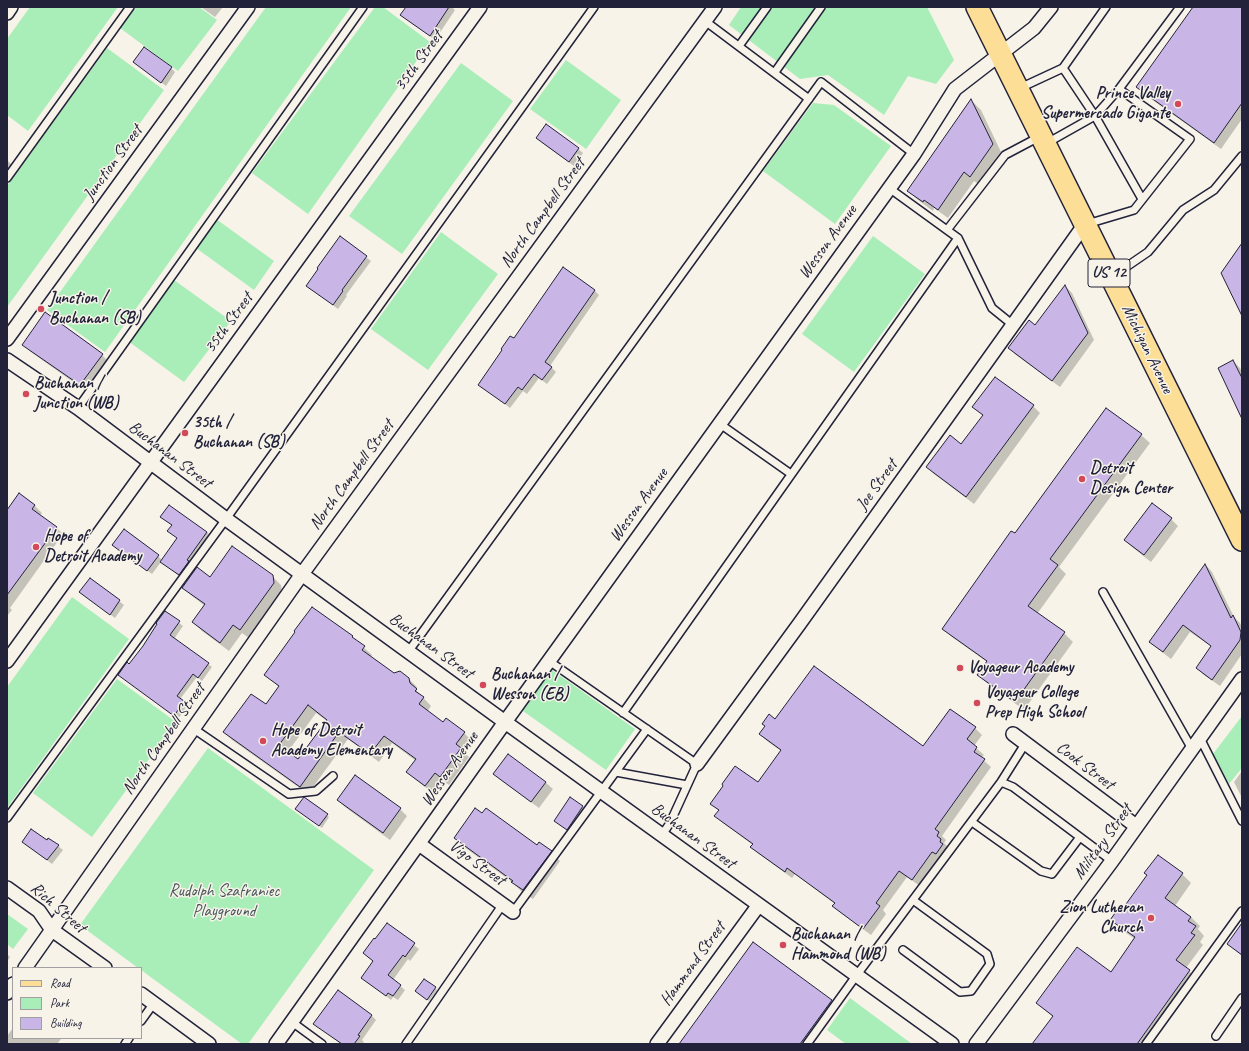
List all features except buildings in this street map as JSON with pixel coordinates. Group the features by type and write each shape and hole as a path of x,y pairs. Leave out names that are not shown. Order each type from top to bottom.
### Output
{"main road":[{"name":"Michigan Avenue","path":"977,7 1242,540"}],"street":[{"path":"7,13 11,7"},
{"name":"Junction Street","path":"7,339 248,7"},
{"name":"35th Street","path":"7,661 480,7"},
{"name":"North Campbell Street","path":"26,967 302,574 715,7"},
{"name":"Wesson Avenue","path":"276,1044 505,722 914,154 955,89 1034,28 1051,7"},
{"name":"Joe Street","path":"697,764 800,623 1085,224"},
{"name":"Buchanan Street","path":"7,360 78,408 150,463 408,652 758,906 952,1044"},
{"name":"Military Street","path":"976,1044 1112,861 1242,679"},
{"name":"Cook Street","path":"1013,734 1136,826"},
{"name":"Vigo Street","path":"419,844 508,908"},
{"name":"Rich Street","path":"7,888 39,911 52,930 104,967"},
{"name":"Hammond Street","path":"657,1044 758,906"},
{"path":"142,995 209,1044"}],"lane":[{"path":"7,178 130,7"},
{"path":"78,408 363,7"},
{"path":"7,818 226,519 594,7"},
{"path":"739,46 767,7"},
{"path":"775,72 820,7"},
{"path":"1018,90 1063,68 1106,7"},
{"path":"947,230 1005,155 1043,140 1095,116 1119,89 1180,7"},
{"path":"705,21 775,72 809,99"},
{"path":"1063,68 1095,116 1142,200"},
{"path":"408,652 821,82 914,154"},
{"path":"1085,224 1134,210 1190,139 1119,89"},
{"path":"1111,277 1148,252 1183,210 1214,190 1242,156"},
{"path":"889,188 958,238 992,308 1013,325"},
{"path":"623,713 958,238"},
{"path":"720,424 791,474"},
{"path":"1103,592 1192,749"},
{"path":"549,661 697,764 670,823 662,836"},
{"path":"194,729 289,794 316,791 333,776"},
{"path":"406,1044 508,908 602,792 647,730"},
{"path":"1200,738 1242,821"},
{"path":"807,1044 856,976 972,822 1001,782 1025,744"},
{"path":"616,772 687,785"},
{"path":"1001,782 1013,787 1112,861"},
{"path":"972,822 1041,871 1052,874 1080,837"},
{"path":"903,950 960,992 971,991 990,964 988,954 913,900"},
{"path":"1146,1044 1242,910"},
{"path":"1216,1036 1242,998"},
{"path":"142,1020 154,1003"},
{"path":"292,1022 322,1044"}],"green space":[{"path":"30,7 118,7 28,131 7,115 7,39"},
{"path":"136,7 199,7 217,20 178,71 120,28"},
{"path":"266,7 351,7 105,352 47,310"},
{"path":"375,7 383,7 430,42 308,214 252,173"},
{"path":"741,7 927,7 954,60 936,84 908,76 884,115 828,75 800,79 729,25"},
{"path":"107,48 164,90 7,307 7,186"},
{"path":"566,60 621,100 586,149 530,109"},
{"path":"461,63 513,101 402,254 349,216"},
{"path":"813,103 834,105 891,146 835,224 763,171"},
{"path":"216,219 274,261 254,290 196,248"},
{"path":"441,232 498,274 428,370 371,329"},
{"path":"873,236 925,274 854,372 802,334"},
{"path":"174,280 231,321 184,382 128,341"},
{"path":"72,597 129,639 7,808 7,687"},
{"path":"552,670 635,729 606,770 523,711"},
{"path":"117,679 176,722 92,837 33,793"},
{"path":"1242,716 1242,768 1229,784 1213,754"},
{"name":"Rudolph Szafraniec Playground","path":"208,748 374,870 248,1044 242,1044 142,971 142,967 137,967 80,925"},
{"path":"7,914 28,929 13,949 7,944"},
{"path":"850,998 912,1044 846,1044 827,1030"}],"place":[{"name":"Prince Valley Supermercado Gigante","path":"1178,104"},
{"name":"Junction / Buchanan (SB)","path":"41,309"},
{"name":"Buchanan / Junction (WB)","path":"26,394"},
{"name":"35th / Buchanan (SB)","path":"185,433"},
{"name":"Detroit Design Center","path":"1082,479"},
{"name":"Hope of Detroit Academy","path":"36,547"},
{"name":"Voyageur Academy","path":"960,668"},
{"name":"Buchanan / Wesson (EB)","path":"483,685"},
{"name":"Voyageur College Prep High School","path":"977,703"},
{"name":"Hope of Detroit Academy Elementary","path":"263,741"},
{"name":"Zion Lutheran Church","path":"1151,918"},
{"name":"Buchanan / Hammond (WB)","path":"783,945"}]}
